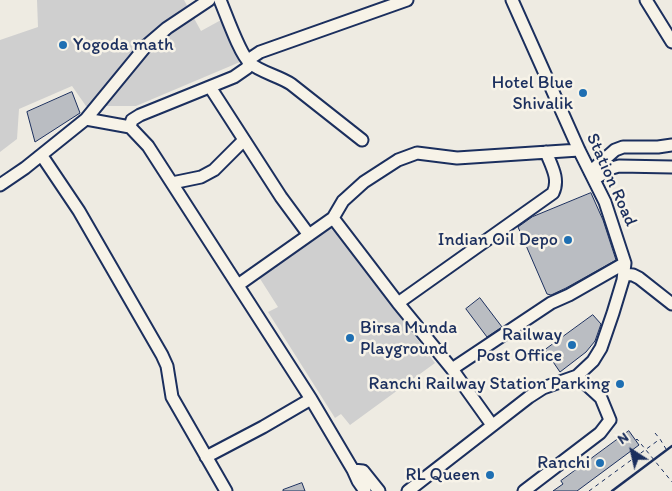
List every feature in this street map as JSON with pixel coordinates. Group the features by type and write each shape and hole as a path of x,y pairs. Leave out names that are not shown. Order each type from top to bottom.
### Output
{"street":[{"path":"0,185 42,156 86,119 146,46 167,28 209,0"},
{"path":"220,0 243,54 249,63 291,84 362,140"},
{"path":"130,127 132,120 140,115 234,77 247,68 251,58 260,52 407,0"},
{"name":"Station Road","path":"512,0 612,221 624,269"},
{"path":"646,0 672,42"},
{"path":"210,87 281,197 309,235"},
{"path":"86,119 130,127 148,146 311,399 365,491"},
{"path":"172,183 201,178 214,170 244,140"},
{"path":"592,176 615,150 623,147 672,145"},
{"path":"238,285 333,218 338,207 349,194 385,168 406,157 418,153 457,158 579,150"},
{"path":"398,303 553,193 557,179 546,152"},
{"path":"42,156 80,211 162,355 167,366 172,397 226,491"},
{"path":"592,176 619,166 672,167"},
{"path":"333,218 398,303 452,369 492,425"},
{"path":"452,369 551,303 624,269"},
{"path":"624,269 639,278 672,304"},
{"path":"408,491 492,425 543,388 577,376 593,361 601,348 624,269"},
{"path":"524,491 600,433 610,420 601,398 577,376"},
{"path":"206,457 311,399"},
{"path":"353,470 363,471 379,491"}],"path":[{"path":"654,434 660,438 666,448"},
{"path":"589,491 660,438"},
{"path":"636,440 638,439 672,482"}],"shaded area":[{"path":"37,0 184,0 201,31 221,20 240,62 136,106 86,106 72,86 19,109 17,139 0,152 0,40 38,27"},
{"name":"Birsa Munda Playground","path":"331,225 435,363 350,425 341,414 335,418 268,312 278,307 257,274"}],"building":[{"path":"72,92 80,113 35,142 27,112"},
{"name":"Indian Oil Depo","path":"591,193 603,220 616,260 566,288 551,295 547,294 518,227 532,217"},
{"path":"480,298 502,327 487,337 466,309"},
{"name":"Railway Post Office","path":"593,315 601,324 595,341 586,352 560,372 545,350"},
{"name":"Ranchi","path":"629,431 639,445 577,491 553,491 563,484 561,481"},
{"path":"302,483 305,491 283,491 283,490"}],"railway":[{"path":"612,491 672,446"}],"place":[{"name":"Yogoda math","path":"63,45"},
{"name":"Hotel Blue Shivalik","path":"583,93"},
{"name":"Indian Oil Depo","path":"568,240"},
{"name":"Birsa Munda Playground","path":"350,338"},
{"name":"Railway Post Office","path":"572,345"},
{"name":"Ranchi Railway Station Parking","path":"620,384"},
{"name":"Ranchi","path":"600,463"},
{"name":"RL Queen","path":"490,475"}]}
